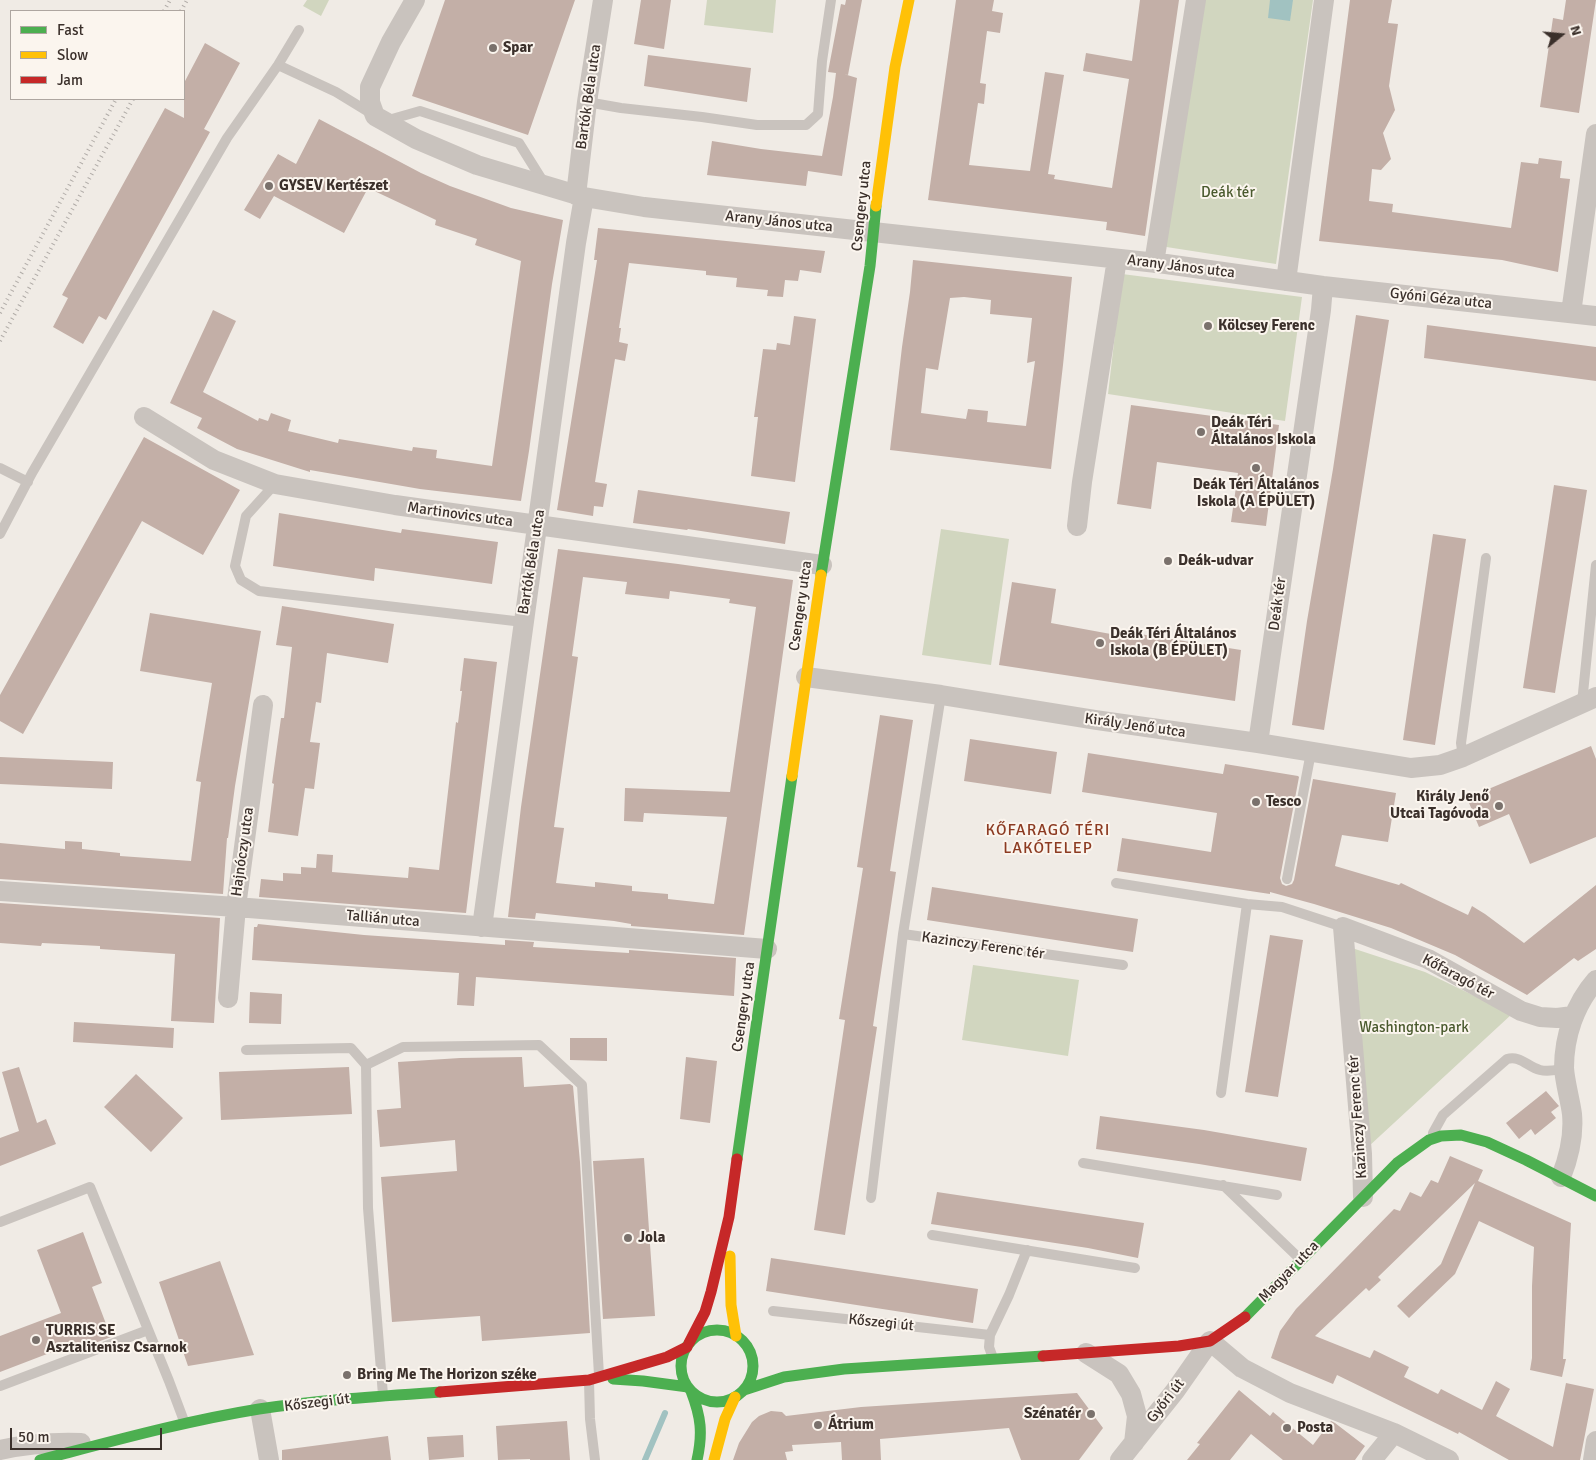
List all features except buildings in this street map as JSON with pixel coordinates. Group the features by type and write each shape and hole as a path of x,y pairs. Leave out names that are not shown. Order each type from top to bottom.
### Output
{"main road":[{"name":"Csengery utca","path":"688,1345 704,1312 711,1292 729,1217 822,565 870,266 895,67 909,0"},
{"path":"1363,1197 1397,1163 1429,1140 1453,1135 1487,1142 1596,1196"},
{"name":"Magyar utca","path":"1210,1341 1245,1317 1363,1197"},
{"name":"Csengery utca","path":"729,1217 730,1305 736,1336"},
{"path":"697,1460 702,1441 700,1416 683,1378 681,1367 682,1356 688,1345 697,1336 716,1330 736,1336 746,1345 763,1355"},
{"path":"689,1389 700,1398 712,1402 724,1402 739,1394 791,1375 844,1369 1179,1346 1210,1341"},
{"name":"Kőszegi út","path":"594,1379 667,1357 688,1345"},
{"path":"714,1460 725,1419 739,1394 750,1380 753,1368 751,1356 746,1345"},
{"path":"798,1363 844,1369"},
{"name":"Kőszegi út","path":"40,1460 184,1423 260,1409 384,1396 594,1379 643,1381 689,1389"}],"street":[{"path":"380,118 370,102 370,87 391,42 415,0"},
{"name":"Bartók Béla utca","path":"482,926 574,252 588,102 603,0"},
{"path":"1154,263 1196,0"},
{"path":"1286,281 1324,0"},
{"name":"Arany János utca","path":"380,118 416,139 477,165 580,196 644,207 1154,263 1286,281"},
{"path":"1571,313 1596,134"},
{"path":"1077,526 1082,482 1117,260"},
{"name":"Gyóni Géza utca","path":"1286,281 1596,316"},
{"name":"Deák tér","path":"1258,743 1324,286"},
{"name":"Martinovics utca","path":"144,417 214,460 275,484 395,505 822,565"},
{"name":"Király Jenő utca","path":"806,677 940,695 1411,768 1440,765 1463,757 1589,700"},
{"name":"Hajnóczy utca","path":"228,998 236,907 263,705"},
{"name":"Tallián utca","path":"0,891 236,907 767,949"},
{"name":"Kőfaragó tér","path":"1342,927 1428,959 1521,1011 1540,1017 1557,1018 1573,1016"},
{"name":"Kazinczy Ferenc tér","path":"1342,927 1362,1154 1363,1197"},
{"path":"1561,1177 1569,1157 1572,1116 1564,1069 1566,1044 1573,1016 1596,980"},
{"path":"1210,1341 1242,1368 1290,1393 1394,1433 1449,1460"},
{"name":"Győri út","path":"1120,1460 1175,1391 1210,1341"},
{"path":"1086,1353 1119,1374 1131,1394 1137,1416 1134,1443"},
{"path":"260,1409 269,1460"},
{"path":"1372,1460 1394,1433"},
{"path":"1593,1460 1596,1440"},
{"path":"0,1450 50,1442 100,1444"},
{"path":"62,1460 100,1444"}],"lane":[{"path":"588,102 757,125 806,125 818,114 822,61 831,0"},
{"path":"0,534 28,482 227,138 278,65 299,30"},
{"path":"278,65 336,92 380,118 420,112 519,143 544,184"},
{"path":"0,468 28,482"},
{"path":"275,484 246,516 235,566 241,580 259,591 523,622"},
{"path":"1463,757 1461,743 1486,558"},
{"name":"Király Jenő utca","path":"1589,700 1596,565"},
{"path":"871,1198 903,934 940,695"},
{"path":"1287,879 1311,752"},
{"path":"1116,883 1247,904 1282,907 1342,927"},
{"path":"1221,1093 1247,904"},
{"name":"Kazinczy Ferenc tér","path":"903,934 1123,965"},
{"path":"366,1065 403,1047 539,1045 582,1085 594,1379 590,1419 595,1460"},
{"path":"246,1050 351,1048 366,1065 368,1208 384,1396"},
{"path":"1429,1140 1443,1115 1507,1059 1512,1057 1519,1059 1538,1069 1547,1071 1564,1069"},
{"path":"1083,1163 1277,1195"},
{"path":"1223,1185 1301,1260"},
{"path":"0,1222 90,1187 184,1423"},
{"path":"932,1234 1135,1268"},
{"path":"993,1359 989,1347 990,1335 1027,1250"},
{"name":"Kőszegi út","path":"773,1311 990,1335"},
{"path":"0,1386 148,1330"}],"green space":[{"path":"307,0 329,0 321,16 303,6"},
{"path":"707,0 776,0 773,33 704,25"},
{"name":"Deák tér","path":"1200,0 1313,0 1276,264 1160,246"},
{"path":"1122,274 1302,297 1285,421 1108,394"},
{"path":"941,529 1009,539 991,665 922,655"},
{"name":"Washington-park","path":"1352,948 1425,972 1512,1014 1368,1147"},
{"path":"973,965 1079,980 1068,1056 962,1040"}],"water":[{"path":"1270,0 1293,0 1290,21 1268,18"}],"waterway":[{"path":"645,1460 665,1413"}],"railway":[{"path":"165,10 170,0"},
{"path":"182,10 187,0"},
{"path":"0,313 115,100"},
{"path":"0,341 132,100"}],"traffic: fast":[{"path":"821,575 870,266 876,206"},
{"path":"737,1159 792,776"},
{"path":"1245,1317 1397,1163 1429,1140 1441,1136 1461,1135 1487,1142 1596,1196"},
{"path":"717,1330 737,1336 747,1346 753,1366 747,1386 737,1396 717,1402 697,1396 687,1386 681,1366 687,1346 697,1336 717,1330"},
{"path":"744,1390 784,1377 844,1369 1043,1356"},
{"path":"613,1379 688,1387"},
{"path":"691,1391 700,1425 697,1460"},
{"path":"40,1460 176,1425 259,1409 327,1401 440,1392"}],"traffic: slow":[{"path":"876,206 895,67 909,0"},
{"path":"792,776 821,575"},
{"path":"730,1256 731,1305 736,1336"},
{"path":"714,1460 725,1419 735,1397"}],"traffic: jam":[{"path":"689,1343 705,1312 711,1292 729,1217 737,1159"},
{"path":"1043,1356 1179,1346 1210,1341 1245,1317"},
{"path":"440,1392 589,1380 667,1357 687,1347"}],"place":[{"name":"Spar","path":"493,48"},
{"name":"GYSEV Kertészet","path":"269,186"},
{"name":"Kölcsey Ferenc","path":"1208,326"},
{"name":"Deák Téri Általános Iskola","path":"1201,432"},
{"name":"Deák Téri Általános Iskola (A ÉPÜLET)","path":"1256,468"},
{"name":"Deák-udvar","path":"1168,561"},
{"name":"Deák Téri Általános Iskola (B ÉPÜLET)","path":"1100,643"},
{"name":"Tesco","path":"1256,802"},
{"name":"Király Jenő Utcai Tagóvoda","path":"1499,806"},
{"name":"Jola","path":"628,1238"},
{"name":"TURRIS SE Asztalitenisz Csarnok","path":"36,1340"},
{"name":"Bring Me The Horizon széke","path":"347,1375"},
{"name":"Szénatér","path":"1091,1414"},
{"name":"Átrium","path":"818,1425"},
{"name":"Posta","path":"1287,1428"}],"district":[{"name":"KŐFARAGÓ TÉRI LAKÓTELEP","path":"1048,840"}]}
